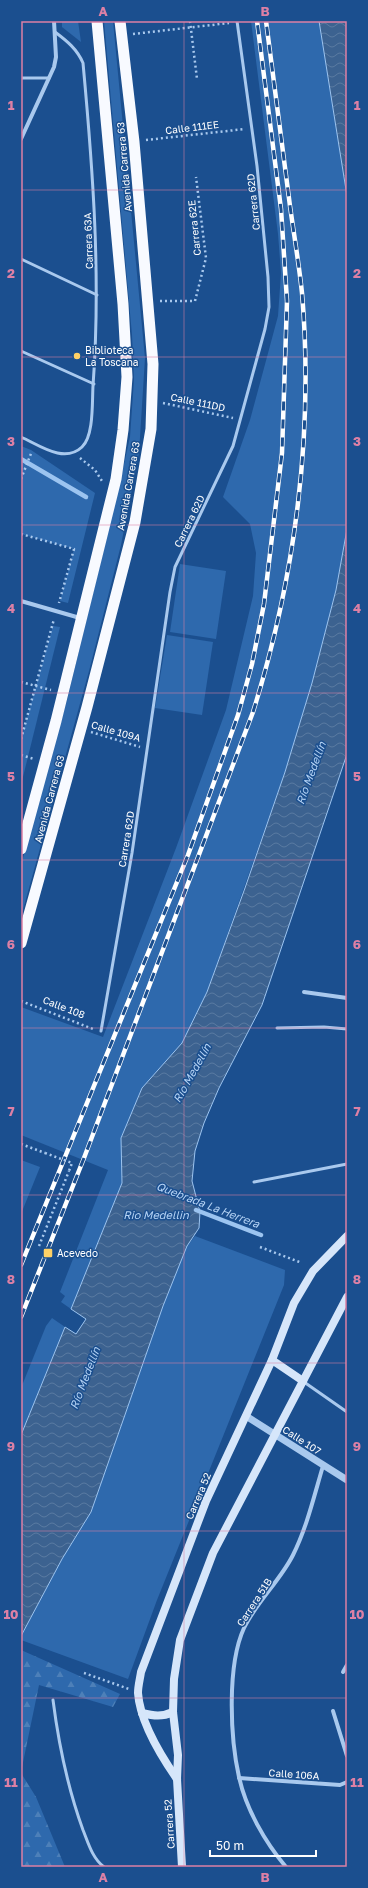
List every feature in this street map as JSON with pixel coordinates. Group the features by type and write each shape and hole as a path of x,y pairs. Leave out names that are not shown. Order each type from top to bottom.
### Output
{"highway":[{"name":"Avenida Carrera 63","path":"21,849 54,728 116,479 123,430 126,377 123,304 97,21"},
{"name":"Avenida Carrera 63","path":"21,943 81,729 135,522 147,452 153,401 153,364 148,301 134,142 120,21"}],"main road":[{"name":"Carrera 52","path":"177,1779 161,1757 142,1713 138,1693 141,1672 206,1501 272,1360 294,1303 313,1271 347,1236"},
{"name":"Carrera 52","path":"182,1867 177,1779 178,1755 173,1712 174,1679 180,1640 196,1594 213,1553 274,1434 343,1311 347,1297"},
{"path":"272,1360 303,1381"},
{"path":"142,1713 154,1716 165,1716 173,1712"}],"street":[{"path":"21,139 54,67 56,56 54,21"},
{"path":"21,601 81,618"},
{"path":"304,992 347,998"},
{"name":"Calle 107","path":"246,1416 347,1480"},
{"name":"Carrera 51B","path":"286,1867 273,1852 254,1817 239,1778 233,1715 232,1683 236,1651 244,1627 293,1555 323,1466"},
{"path":"343,1672 347,1665"},
{"path":"333,1711 347,1756"},
{"name":"Calle 106A","path":"239,1778 340,1785 347,1782"}],"lane":[{"name":"Carrera 62D","path":"101,1032 132,853 170,592 175,567 233,446 269,307 268,276 252,128 237,22"},
{"name":"Carrera 63A","path":"55,32 76,50 83,63 94,178 97,295 97,336 94,384 91,420 86,443 72,454"},
{"path":"21,78 50,78"},
{"path":"21,260 97,295"},
{"path":"21,351 94,384"},
{"path":"21,437 57,454 72,454"},
{"path":"277,1028 324,1027 347,1029"},
{"path":"254,1182 347,1164"},
{"path":"303,1381 347,1412"},
{"path":"53,1700 59,1749 72,1800 90,1849 104,1867"}],"path":[{"path":"190,21 197,79"},
{"path":"122,35 237,22"},
{"name":"Calle 111EE","path":"134,142 252,128"},
{"name":"Carrera 62E","path":"148,301 195,301 206,258 196,176"},
{"name":"Calle 111DD","path":"153,401 241,419"},
{"path":"21,478 31,454"},
{"path":"72,454 84,460 94,470 104,484"},
{"path":"21,534 74,549 21,739"},
{"path":"21,682 53,691"},
{"name":"Calle 109A","path":"81,729 147,749"},
{"path":"21,755 35,759"},
{"name":"Calle 108","path":"21,1001 101,1032"},
{"path":"21,1144 72,1163 39,1246"},
{"path":"260,1246 302,1264"},
{"path":"84,1673 129,1689"}],"green space":[{"path":"62,21 78,21 81,42 62,27"},
{"path":"104,21 113,21 145,358 139,453 121,545 89,671 21,917 21,865 67,700 130,437 134,379 132,335"},
{"path":"251,21 319,21 347,196 347,529 336,590 312,683 285,772 207,992 182,1043 142,1088 121,1138 122,1183 71,1309 61,1302 65,1296 60,1292 108,1170 21,1135 21,1007 103,1037 176,848 226,710 253,596 256,553 250,524 223,497 250,420 278,316 281,273 278,234"},
{"path":"21,446 31,450 95,493 68,603 60,601 74,549 21,534"},
{"path":"180,564 226,571 216,639 170,632"},
{"path":"53,626 60,627 21,785 21,739"},
{"path":"167,635 213,642 202,715 155,708"},
{"path":"21,1160 40,1167 21,1214"},
{"path":"195,1236 285,1270 284,1285 157,1600 128,1679 21,1640 21,1636 62,1559 91,1512 163,1306 187,1246"},
{"path":"52,1318 65,1327 21,1435 21,1388 46,1326"},
{"path":"21,1650 120,1694 113,1707 39,1685 21,1772"},
{"path":"21,1773 36,1797 65,1867 21,1867"}],"water":[{"path":"319,21 347,21 347,196"},
{"name":"Rio Medellin","path":"347,529 347,754 262,1005 219,1088 204,1123 195,1151 192,1181 200,1212 199,1228 187,1246 163,1306 91,1512 62,1559 21,1636 21,1435 65,1327 76,1334 86,1319 71,1309 122,1183 121,1138 142,1088 182,1043 207,992 245,888 285,772 312,683 336,590"}],"waterway":[{"path":"21,459 86,497"},
{"name":"Quebrada La Herrera","path":"196,1210 261,1235"}],"railway":[{"path":"21,1265 188,855 238,715 252,664 264,604 282,453 287,301 281,209 257,21"},
{"path":"21,1317 84,1158 253,712 268,661 290,558 298,505 303,452 305,346 301,282 266,21"}],"place":[{"name":"Biblioteca La Toscana","path":"77,356"},
{"name":"Acevedo","path":"48,1253"}],"water label":[{"name":"Río Medellín","path":"311,773"},
{"name":"Río Medellín","path":"192,1073"},
{"name":"Río Medellín","path":"85,1378"}]}
